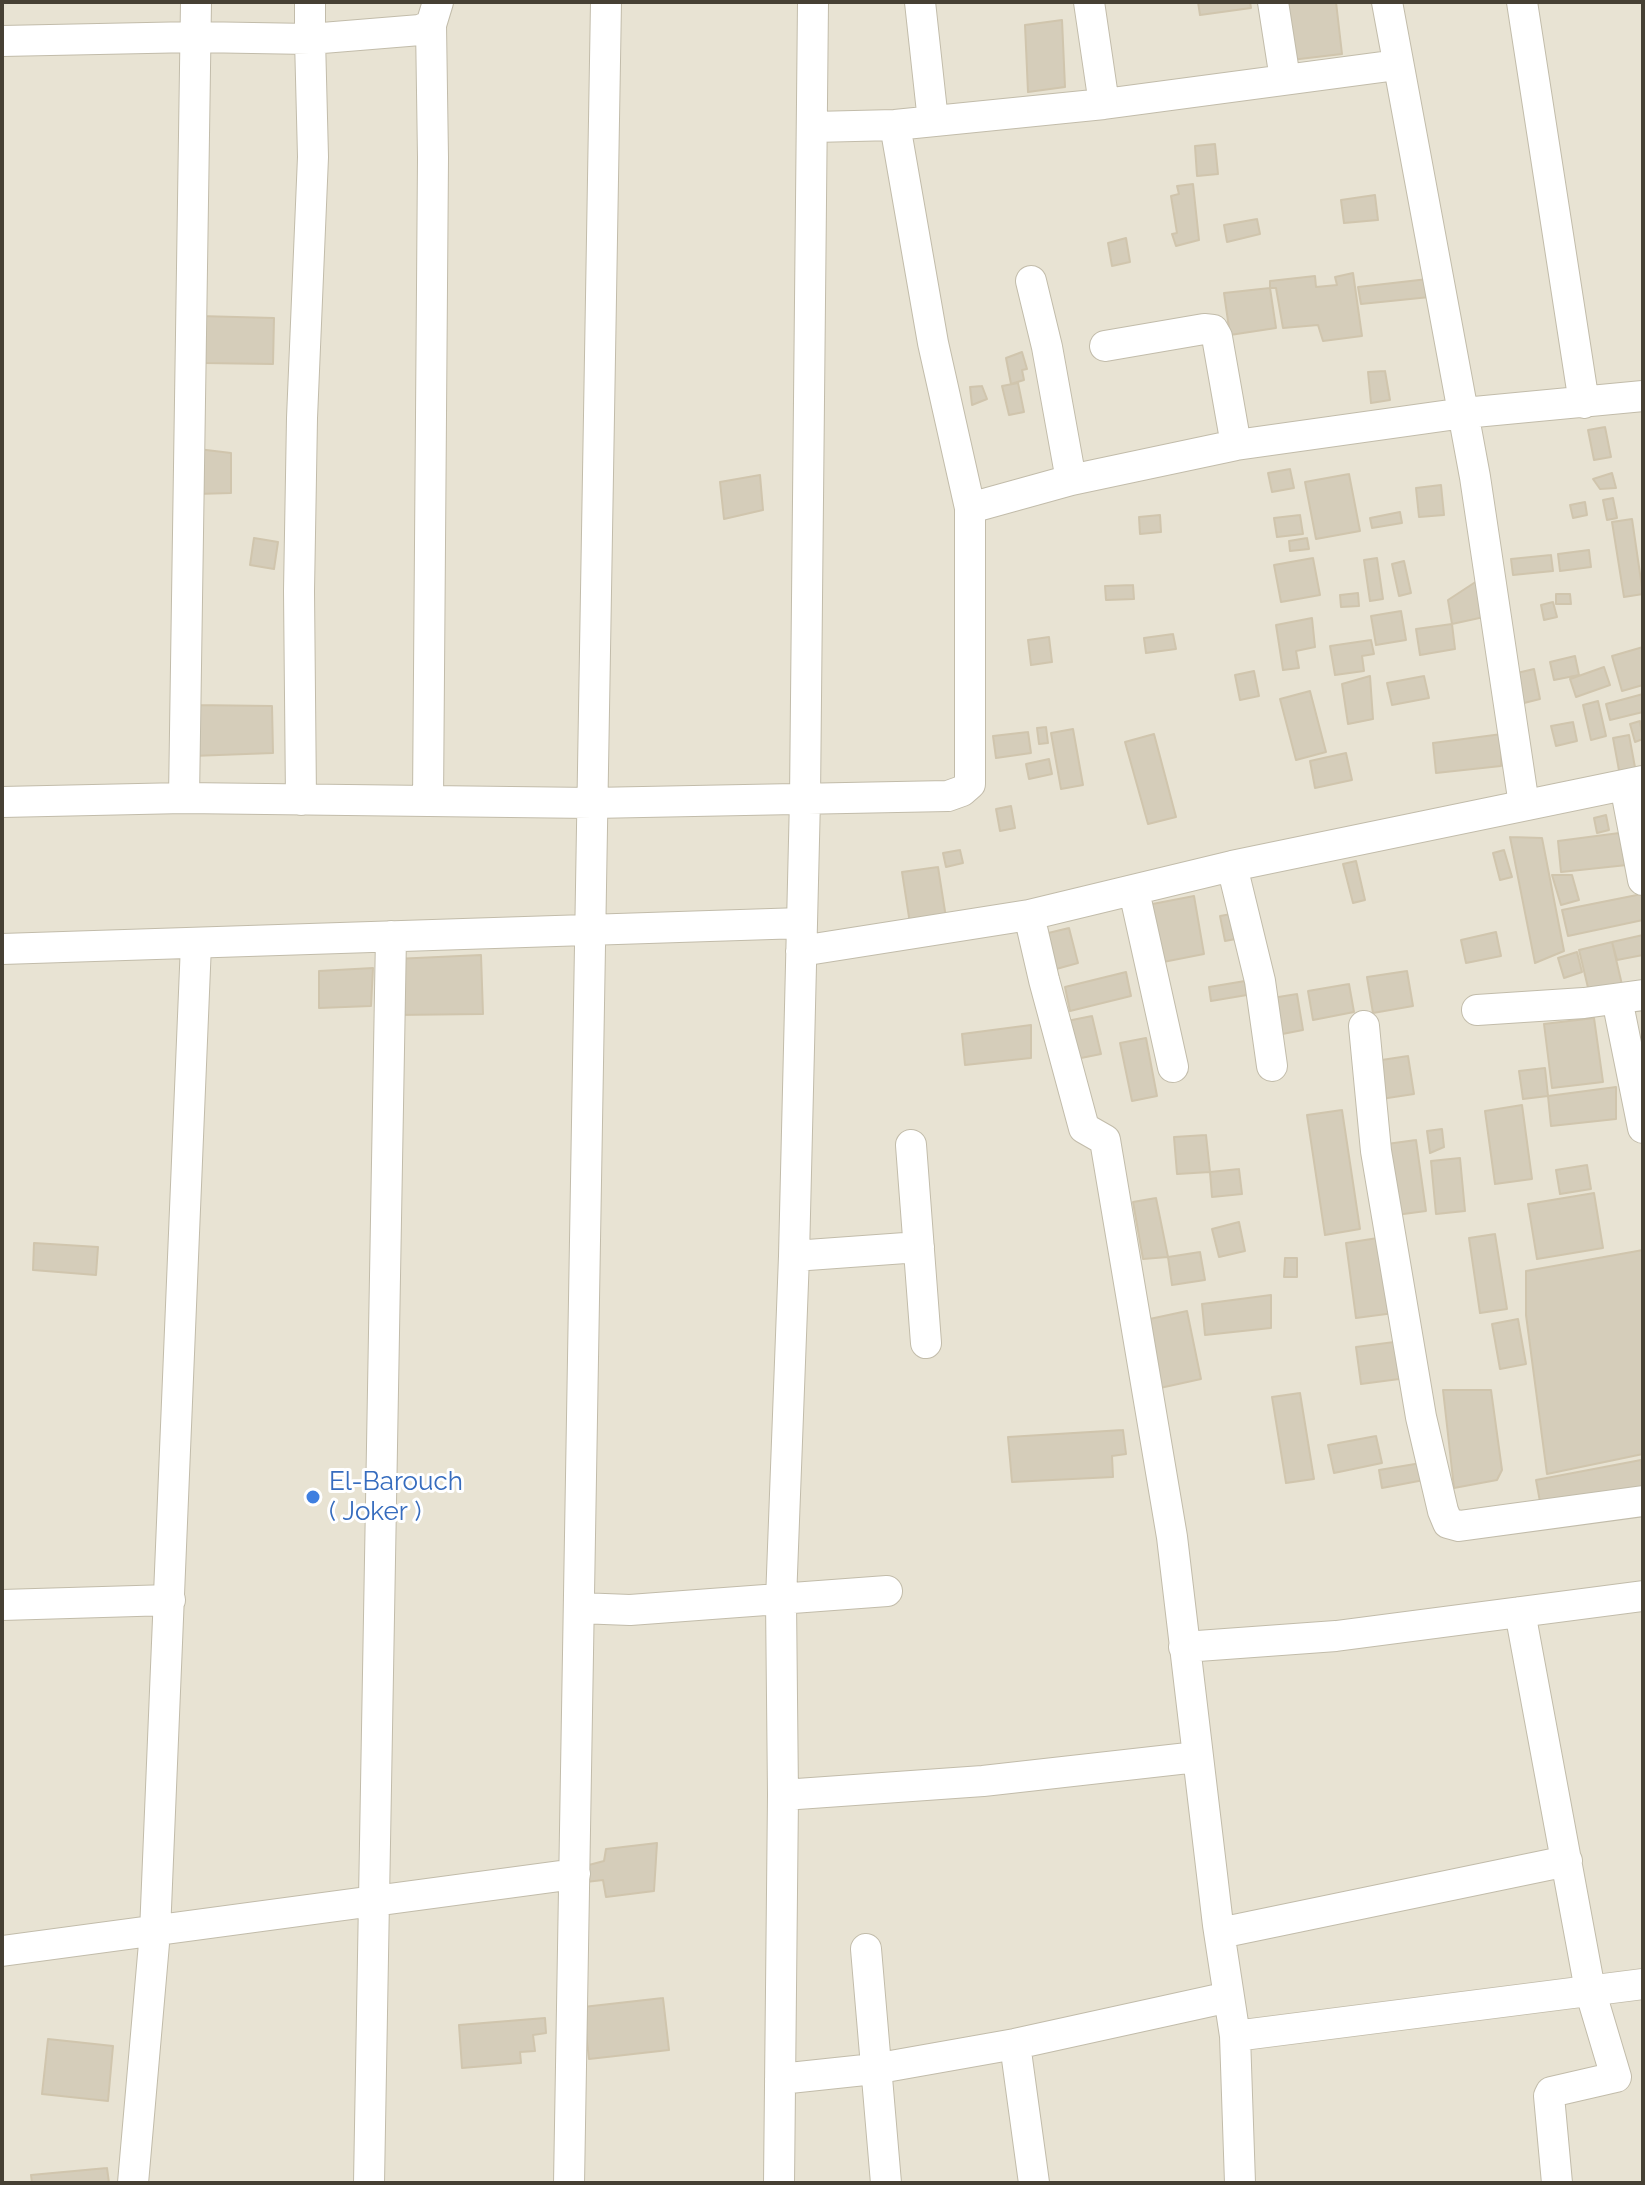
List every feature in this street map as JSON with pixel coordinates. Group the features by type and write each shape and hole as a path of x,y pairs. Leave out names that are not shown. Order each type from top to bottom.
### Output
{"street":[{"path":"184,798 196,2"},
{"path":"301,800 299,591 302,418 313,157 310,2"},
{"path":"569,2183 606,2"},
{"path":"779,2183 783,1795 781,1600 794,1256 805,799 813,2"},
{"path":"920,2 933,121"},
{"path":"1089,2 1104,104"},
{"path":"1273,2 1285,79"},
{"path":"1387,2 1464,413 1524,805"},
{"path":"1522,2 1584,403"},
{"path":"2,41 195,37 310,39 420,30 434,13"},
{"path":"428,801 434,13"},
{"path":"814,127 895,125 1104,104 1397,65"},
{"path":"2,802 184,798 592,803 948,796 962,791 970,784 970,508 933,343 895,125"},
{"path":"1031,281 1047,347 1071,480"},
{"path":"1105,346 1213,330 1223,367 1236,445"},
{"path":"970,508 1071,480 1236,445 1464,413 1643,396"},
{"path":"2,949 591,928 802,937 1029,915 1232,866 1634,783 1643,880"},
{"path":"1232,866 1260,981 1272,1066"},
{"path":"1134,891 1173,1067"},
{"path":"1029,915 1084,1128 1086,1132 1105,1140 1172,1537 1197,1757 1235,2036 1240,2183"},
{"path":"369,2183 391,936"},
{"path":"133,2183 155,1932 196,944"},
{"path":"1477,1010 1630,997 1643,1128"},
{"path":"1364,1026 1376,1151 1421,1417 1448,1523 1459,1526 1643,1501"},
{"path":"911,1145 926,1343"},
{"path":"794,1256 919,1247"},
{"path":"579,1608 630,1610 887,1591"},
{"path":"1184,1647 1336,1636 1643,1596"},
{"path":"2,1605 170,1600"},
{"path":"1520,1612 1590,1990 1630,2076 1551,2092 1557,2183"},
{"path":"783,1795 983,1781 1197,1757"},
{"path":"1220,1933 1567,1861"},
{"path":"2,1951 575,1874"},
{"path":"866,1949 886,2183"},
{"path":"1235,2036 1643,1984"},
{"path":"780,2079 874,2069 1015,2044 1229,1997"},
{"path":"1015,2044 1034,2183"}],"shaded area":[{"path":"2,2 1643,2 1643,2183 2,2183"}],"building":[{"path":"1198,2 1250,2 1251,8 1200,15"},
{"path":"1283,2 1336,2 1342,54 1291,60"},
{"path":"1062,20 1065,87 1028,92 1025,25"},
{"path":"1215,144 1218,174 1197,176 1195,146"},
{"path":"1193,184 1199,240 1176,246 1172,234 1177,233 1171,196 1179,194 1177,186"},
{"path":"1375,195 1378,220 1344,223 1341,200"},
{"path":"1257,219 1260,234 1227,242 1224,225"},
{"path":"1126,238 1130,262 1112,266 1108,243"},
{"path":"1353,273 1362,336 1323,341 1318,325 1283,328 1276,288 1270,288 1270,281 1315,276 1316,287 1337,285 1335,277"},
{"path":"1428,279 1430,297 1361,304 1358,287"},
{"path":"1270,288 1276,328 1230,335 1224,293"},
{"path":"199,316 274,318 273,364 204,363"},
{"path":"1022,352 1027,369 1022,370 1024,380 1011,384 1006,358"},
{"path":"1385,371 1390,400 1371,403 1368,372"},
{"path":"1018,383 1024,412 1009,415 1002,386"},
{"path":"982,386 987,399 972,405 970,387"},
{"path":"1605,427 1611,457 1594,460 1588,430"},
{"path":"198,449 231,453 231,493 196,494"},
{"path":"1290,469 1294,488 1272,492 1268,473"},
{"path":"1612,473 1616,488 1600,489 1593,479"},
{"path":"1349,474 1360,531 1316,539 1305,482"},
{"path":"760,475 763,510 724,519 720,482"},
{"path":"1441,485 1444,515 1419,517 1416,488"},
{"path":"1613,498 1617,518 1607,520 1603,500"},
{"path":"1585,502 1587,515 1573,518 1570,505"},
{"path":"1400,512 1402,523 1372,528 1370,518"},
{"path":"1160,515 1161,532 1140,534 1139,517"},
{"path":"1300,515 1303,534 1277,537 1274,518"},
{"path":"1632,519 1643,594 1624,597 1612,522"},
{"path":"254,538 278,542 274,569 250,565"},
{"path":"1307,538 1309,549 1290,551 1289,541"},
{"path":"1589,550 1591,567 1560,571 1558,554"},
{"path":"1551,555 1553,571 1513,575 1511,559"},
{"path":"1313,558 1320,595 1281,602 1274,565"},
{"path":"1377,558 1383,599 1370,601 1364,560"},
{"path":"1404,561 1411,593 1399,596 1392,564"},
{"path":"1477,581 1484,617 1452,624 1448,600"},
{"path":"1133,585 1134,599 1106,600 1105,586"},
{"path":"1358,593 1359,606 1341,607 1340,595"},
{"path":"1556,594 1570,594 1571,604 1556,604"},
{"path":"1553,602 1557,617 1544,620 1541,605"},
{"path":"1401,611 1406,640 1376,645 1371,616"},
{"path":"1312,618 1315,647 1296,651 1299,668 1283,670 1276,625"},
{"path":"1452,624 1455,649 1420,655 1416,629"},
{"path":"1173,634 1176,649 1146,653 1144,638"},
{"path":"1049,637 1052,662 1031,665 1028,640"},
{"path":"1371,640 1374,654 1362,656 1364,671 1335,675 1330,646"},
{"path":"1643,647 1643,685 1622,691 1612,656"},
{"path":"1575,656 1579,675 1554,680 1550,662"},
{"path":"1604,667 1610,685 1576,697 1570,679"},
{"path":"1534,669 1540,699 1524,703 1517,673"},
{"path":"1254,671 1259,696 1240,700 1235,675"},
{"path":"1370,676 1373,719 1348,724 1342,684"},
{"path":"1424,676 1429,698 1392,705 1387,683"},
{"path":"1310,691 1326,752 1296,760 1280,699"},
{"path":"1643,694 1643,712 1610,720 1606,704"},
{"path":"1598,701 1606,736 1591,740 1583,705"},
{"path":"193,705 272,706 273,753 192,756"},
{"path":"1640,721 1643,739 1635,742 1630,724"},
{"path":"1573,722 1577,741 1556,746 1551,726"},
{"path":"1046,727 1048,743 1039,744 1037,728"},
{"path":"1073,729 1083,785 1061,789 1051,733"},
{"path":"1028,732 1031,753 996,758 993,736"},
{"path":"1154,734 1176,817 1148,824 1125,742"},
{"path":"1502,734 1501,766 1436,773 1433,743"},
{"path":"1629,735 1637,778 1621,781 1613,738"},
{"path":"1346,753 1352,780 1315,788 1310,761"},
{"path":"1049,759 1052,774 1029,779 1026,764"},
{"path":"1011,806 1015,828 1000,831 996,809"},
{"path":"1606,815 1609,830 1597,833 1594,818"},
{"path":"1627,832 1627,865 1561,872 1558,841"},
{"path":"1510,837 1542,838 1564,951 1535,963"},
{"path":"960,850 963,863 946,867 943,853"},
{"path":"1504,850 1512,877 1500,880 1493,853"},
{"path":"1356,861 1365,900 1353,903 1343,864"},
{"path":"938,867 947,924 911,930 902,872"},
{"path":"1552,875 1572,875 1579,900 1561,905"},
{"path":"1642,894 1643,920 1568,936 1562,910"},
{"path":"1194,896 1204,954 1153,964 1142,906"},
{"path":"1237,913 1241,938 1225,941 1220,916"},
{"path":"1069,928 1078,963 1049,971 1040,935"},
{"path":"1496,932 1501,956 1466,963 1461,940"},
{"path":"1643,935 1643,955 1617,960 1612,942"},
{"path":"1612,942 1623,989 1590,996 1579,950"},
{"path":"1577,952 1582,972 1564,978 1558,958"},
{"path":"481,955 483,1014 394,1015 395,959"},
{"path":"373,968 371,1006 319,1008 319,971"},
{"path":"1407,971 1413,1006 1373,1013 1367,977"},
{"path":"1126,972 1131,996 1070,1011 1065,987"},
{"path":"1245,981 1247,995 1211,1001 1209,987"},
{"path":"1349,984 1354,1012 1313,1020 1308,991"},
{"path":"1297,994 1303,1030 1272,1036 1266,999"},
{"path":"1092,1016 1101,1054 1076,1059 1067,1021"},
{"path":"1594,1018 1603,1082 1552,1088 1544,1024"},
{"path":"1031,1025 1031,1058 965,1065 962,1034"},
{"path":"1146,1038 1157,1096 1132,1101 1120,1043"},
{"path":"1408,1056 1414,1094 1381,1099 1375,1061"},
{"path":"1545,1068 1548,1096 1523,1099 1519,1071"},
{"path":"1616,1087 1616,1119 1551,1126 1548,1096"},
{"path":"1522,1105 1532,1179 1495,1184 1485,1111"},
{"path":"1342,1110 1360,1229 1325,1235 1307,1115"},
{"path":"1442,1129 1444,1147 1430,1153 1427,1131"},
{"path":"1206,1135 1210,1172 1177,1174 1174,1137"},
{"path":"1416,1140 1426,1211 1396,1215 1387,1144"},
{"path":"1460,1158 1465,1211 1436,1214 1431,1161"},
{"path":"1587,1165 1591,1189 1560,1194 1556,1170"},
{"path":"1239,1169 1242,1194 1212,1197 1210,1172"},
{"path":"1594,1193 1603,1248 1537,1259 1528,1204"},
{"path":"1156,1198 1168,1257 1143,1259 1133,1202"},
{"path":"1239,1222 1245,1251 1219,1257 1212,1229"},
{"path":"1495,1234 1507,1309 1480,1313 1469,1238"},
{"path":"1384,1237 1394,1313 1356,1318 1346,1243"},
{"path":"34,1243 98,1247 96,1275 33,1270"},
{"path":"1643,1250 1643,1454 1547,1474 1526,1315 1526,1271"},
{"path":"1200,1252 1205,1280 1172,1285 1168,1257"},
{"path":"1285,1258 1297,1258 1297,1277 1284,1277"},
{"path":"1271,1295 1271,1328 1205,1335 1202,1304"},
{"path":"1187,1311 1201,1379 1160,1388 1145,1320"},
{"path":"1518,1319 1526,1364 1500,1369 1492,1324"},
{"path":"1402,1341 1407,1378 1361,1384 1356,1347"},
{"path":"1443,1390 1491,1390 1502,1470 1497,1480 1454,1488"},
{"path":"1300,1393 1314,1479 1286,1483 1272,1397"},
{"path":"1123,1430 1126,1454 1112,1456 1113,1477 1012,1482 1008,1437"},
{"path":"1376,1436 1382,1463 1334,1473 1328,1445"},
{"path":"1641,1460 1643,1487 1541,1507 1536,1480"},
{"path":"1421,1463 1424,1480 1382,1488 1379,1470"},
{"path":"657,1843 654,1891 606,1897 603,1880 586,1882 585,1866 604,1861 606,1849"},
{"path":"663,1998 669,2050 589,2059 583,2007"},
{"path":"545,2018 546,2033 533,2035 535,2051 520,2052 521,2063 462,2068 459,2025"},
{"path":"48,2039 113,2046 108,2101 42,2094"},
{"path":"107,2168 109,2183 32,2183 31,2175"}],"place":[{"name":"El-Barouch ( Joker )","path":"313,1497"}]}
